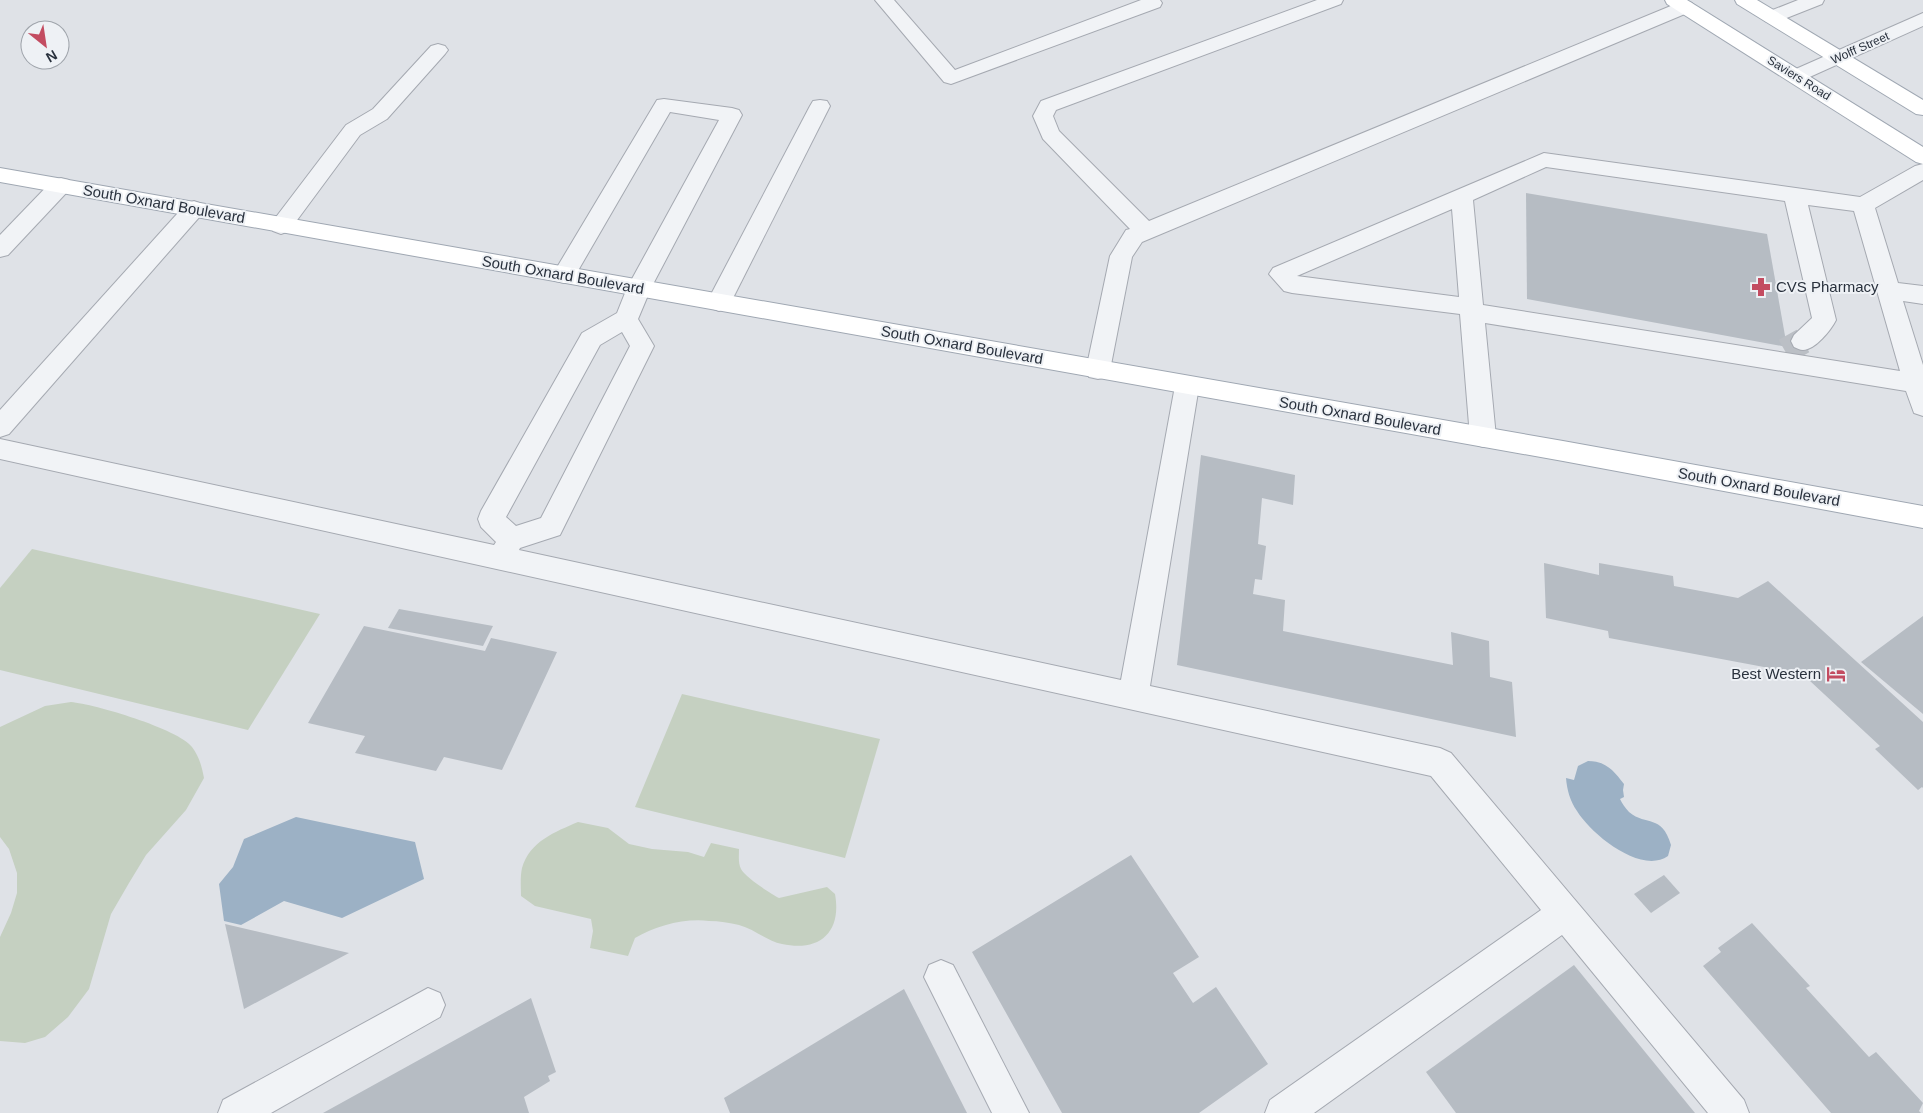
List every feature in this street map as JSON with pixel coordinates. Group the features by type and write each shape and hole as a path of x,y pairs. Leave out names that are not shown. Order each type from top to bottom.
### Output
{"main road":[{"path":"1744,0 1923,109"},
{"name":"Saviers Road","path":"1679,4 1796,76"},
{"path":"1796,76 1806,102 1922,169"},
{"name":"South Oxnard Boulevard","path":"0,174 281,226 719,302 1923,517"}],"street":[{"path":"884,0 951,78 1153,3 1150,0"},
{"path":"1145,231 1050,134 1042,116 1048,106 1334,0"},
{"path":"1772,17 1815,0"},
{"path":"1098,370 1121,256 1134,236 1679,4"},
{"name":"Wolff Street","path":"1796,76 1923,19"},
{"path":"281,226 353,130 380,114 438,50"},
{"path":"506,549 491,519 590,339 626,319 639,288 732,115 664,105 564,275"},
{"path":"719,302 820,106"},
{"path":"1916,383 1784,350 1292,285 1281,274 1544,160 1795,197 1863,205 1922,169"},
{"path":"0,249 61,185"},
{"path":"1462,196 1483,438"},
{"path":"1784,350 1824,320 1795,197"},
{"path":"1863,205 1923,406"},
{"path":"0,426 194,209"},
{"path":"1889,290 1923,295"},
{"path":"506,549 550,527 642,346 626,319"},
{"path":"1133,697 1187,386"},
{"path":"0,449 506,549 1133,697 1440,763 1731,1113"},
{"path":"1283,1113 1564,914"},
{"path":"941,977 1011,1113"},
{"path":"236,1113 285,1101 428,1005"}],"green space":[{"path":"32,549 320,614 248,730 0,670 0,588"},
{"path":"682,694 880,739 845,858 635,807"},
{"path":"71,702 98,707 154,725 184,740 197,754 204,778 186,810 146,855 111,914 89,989 68,1017 45,1037 25,1043 0,1041 0,937 11,913 17,893 17,873 9,849 0,837 0,727 45,706"},
{"path":"578,822 608,828 629,844 652,849 688,852 704,857 711,843 739,849 739,864 744,873 758,885 779,898 827,887 835,894 835,919 831,929 825,937 817,942 795,946 776,942 739,925 700,920 680,922 661,927 635,938 628,956 590,948 593,931 591,919 535,906 521,896 522,868 531,851 544,839"}],"water":[{"path":"1588,761 1605,765 1620,779 1624,784 1624,797 1620,799 1629,812 1663,828 1671,845 1668,856 1657,860 1644,860 1631,856 1605,840 1584,820 1571,799 1566,778 1574,780 1578,766"},
{"path":"296,817 415,842 424,879 342,918 284,901 241,925 224,921 219,884 233,867 244,839"}],"building":[{"name":"CVS Pharmacy","path":"1526,193 1767,234 1787,347 1527,299"},
{"path":"1201,455 1295,475 1293,505 1262,498 1258,544 1266,546 1262,580 1255,579 1253,594 1285,600 1283,631 1453,665 1451,632 1489,641 1490,677 1512,682 1516,737 1177,665"},
{"name":"Best Western","path":"1544,563 1599,575 1599,563 1673,576 1674,586 1738,598 1768,581 1923,722 1923,788 1918,790 1875,749 1880,746 1796,668 1777,680 1764,667 1609,638 1608,631 1546,618"},
{"path":"399,609 493,626 483,646 388,628"},
{"path":"1923,616 1923,714 1861,662"},
{"path":"364,626 485,651 491,638 557,652 502,770 444,757 436,771 355,753 365,736 308,723"},
{"path":"1131,855 1199,957 1173,973 1193,1003 1216,987 1268,1064 1199,1113 1062,1113 972,952"},
{"path":"1664,875 1680,893 1651,913 1634,894"},
{"path":"1752,923 1810,986 1806,988 1869,1057 1876,1052 1923,1103 1919,1111 1921,1113 1831,1113 1703,966 1721,952 1718,948"},
{"path":"225,924 349,953 244,1009"},
{"path":"1574,965 1695,1113 1456,1113 1426,1072"},
{"path":"904,989 967,1113 730,1113 724,1098"},
{"path":"531,998 556,1072 548,1076 550,1081 524,1097 529,1113 323,1113"}],"tunnel":[{"path":"1785,351 1803,341"}],"place":[{"name":"CVS Pharmacy","path":"1761,287"},
{"name":"Best Western","path":"1836,674"}]}
